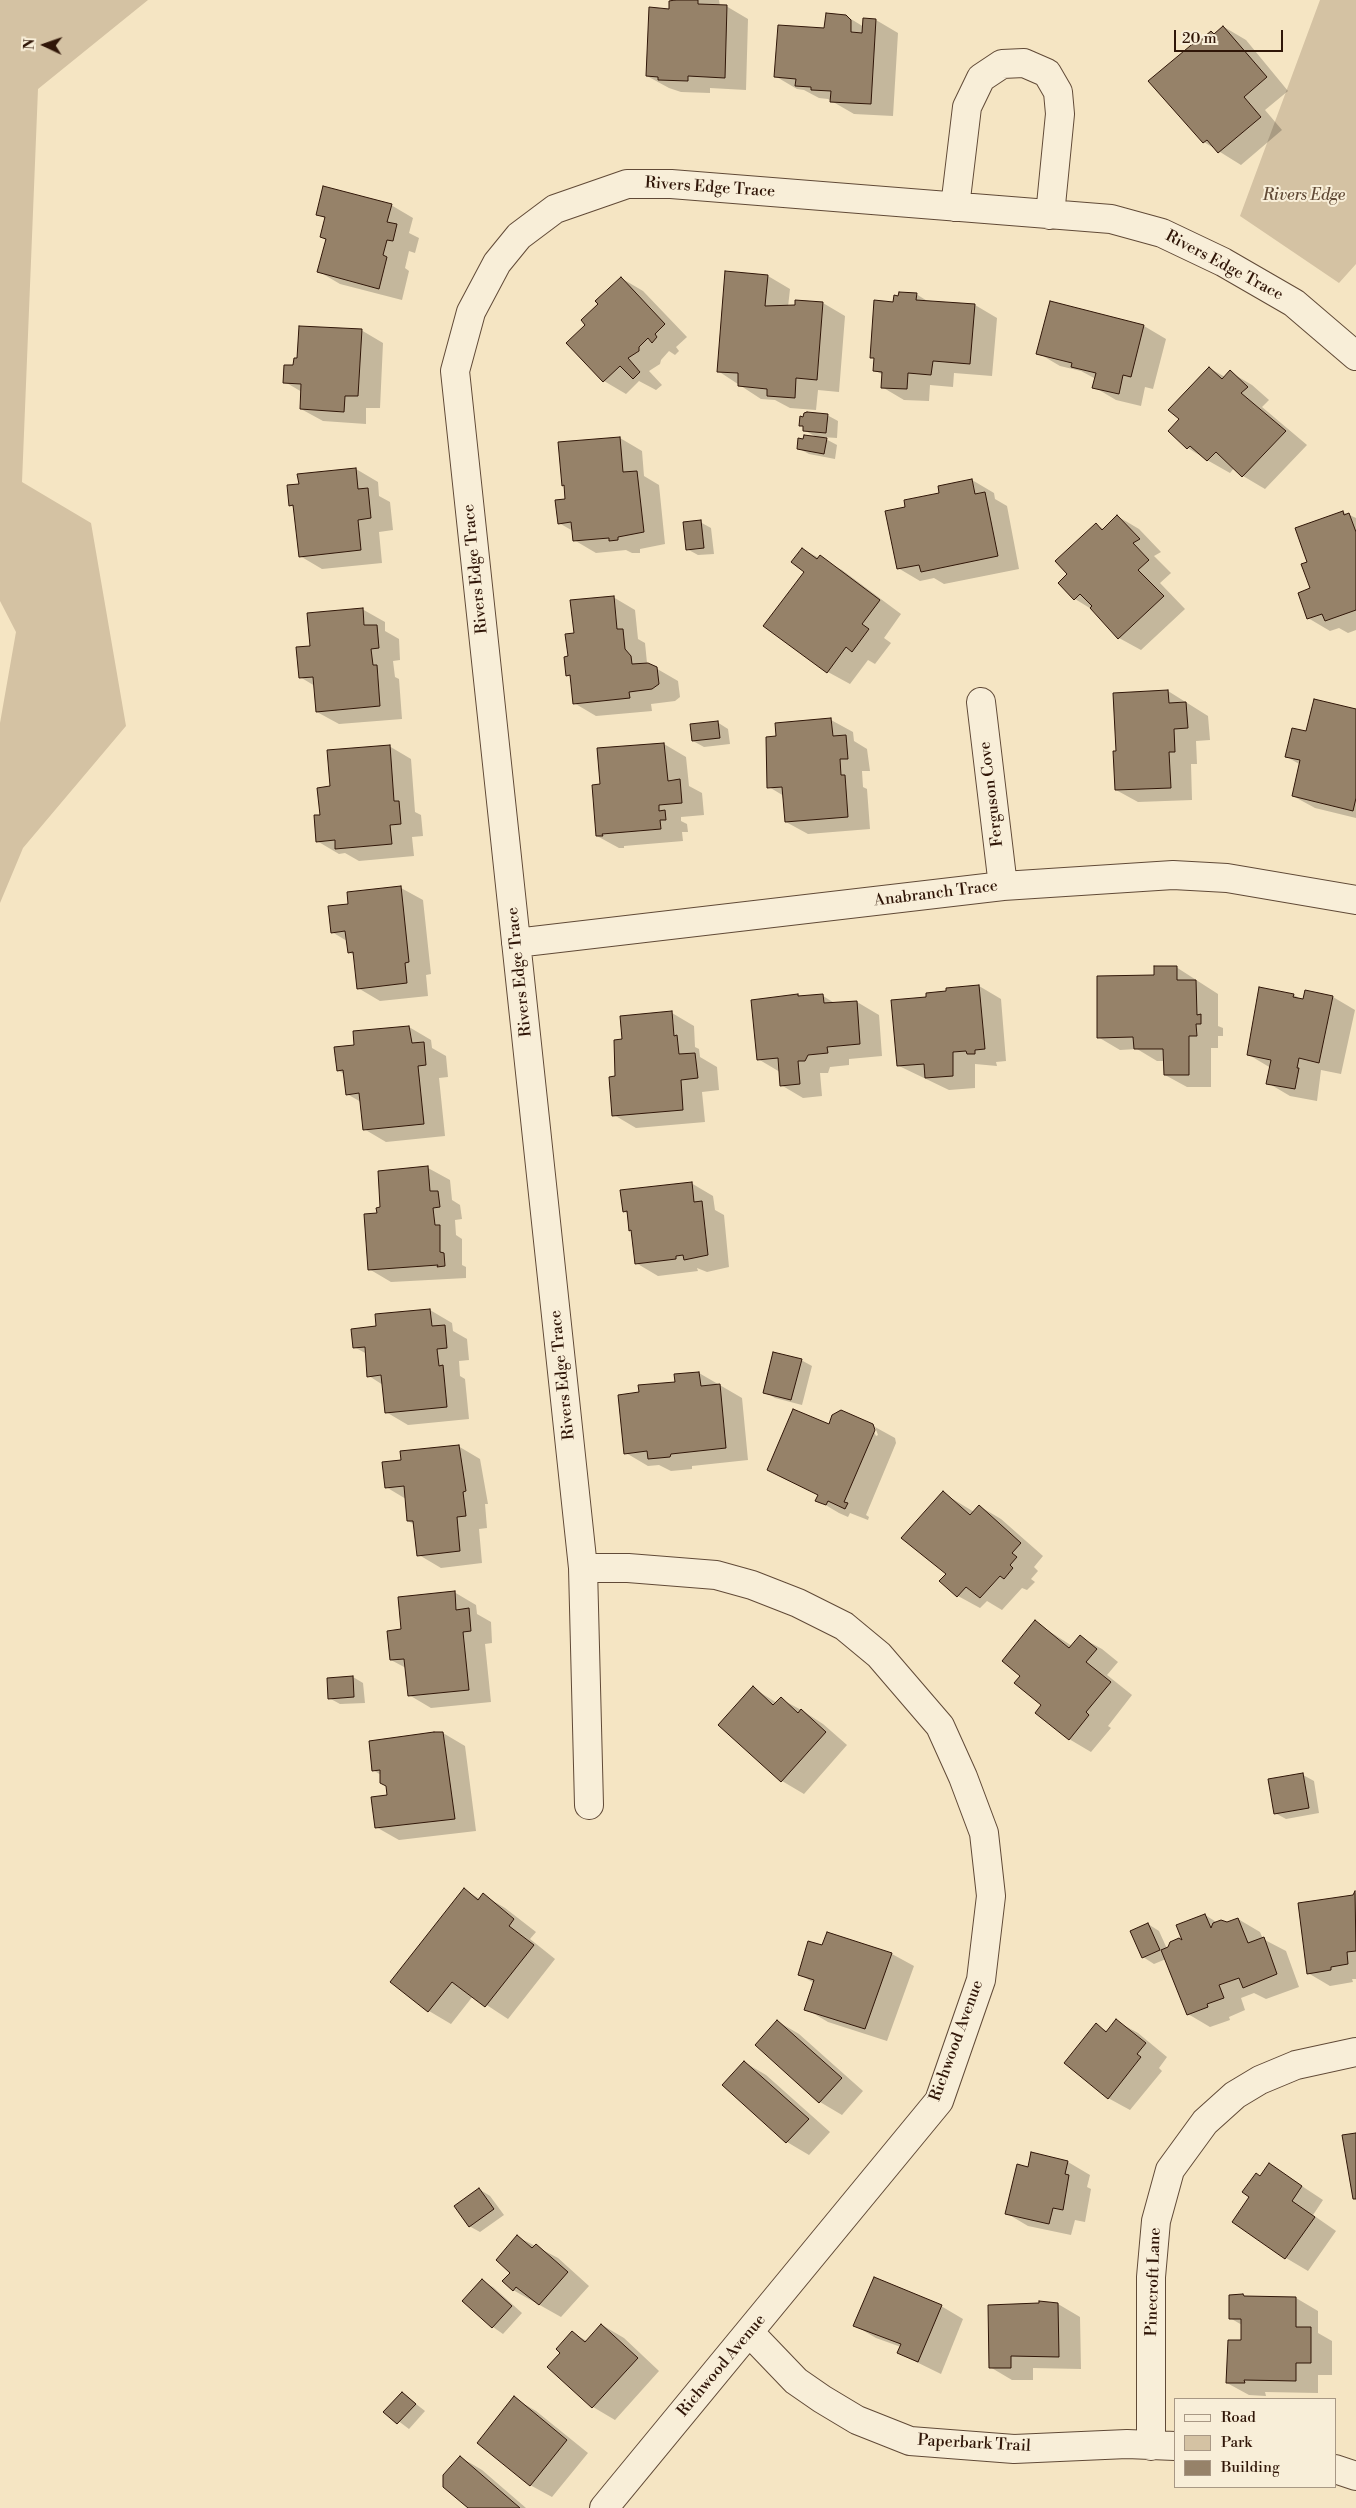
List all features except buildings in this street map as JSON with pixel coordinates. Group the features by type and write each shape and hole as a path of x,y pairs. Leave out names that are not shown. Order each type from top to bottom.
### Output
{"street":[{"path":"955,207 967,107 977,85 981,78 1002,64 1024,63 1047,73 1058,92 1060,114 1050,215"},
{"name":"Rivers Edge Trace","path":"589,1805 583,1568 455,371 471,312 497,263 520,236 555,209 627,184 671,184 1111,219 1162,233 1223,262 1294,303 1356,356"},
{"name":"Ferguson Cove","path":"981,702 1004,886"},
{"name":"Anabranch Trace","path":"516,943 1004,886 1173,876 1227,878 1356,900"},
{"name":"Richwood Avenue","path":"583,1568 672,1570 716,1575 752,1585 798,1603 844,1626 879,1655 940,1726 964,1777 984,1833 991,1896 981,1980 939,2101 604,2508"},
{"name":"Pinecroft Lane","path":"1163,2446 1151,2277 1156,2221 1170,2170 1205,2122 1235,2095 1260,2080 1296,2065 1356,2052"},
{"name":"Paperbark Trail","path":"749,2332 796,2381 822,2399 857,2420 910,2441 1014,2449 1126,2444 1163,2446"},
{"path":"1336,2469 1356,2476"}],"green space":[{"path":"0,0 148,0 38,89 22,482 91,523 126,726 23,848 0,903 0,723 16,632 0,601"},
{"name":"Rivers Edge","path":"1320,0 1356,0 1356,264 1339,283 1240,216"}]}
